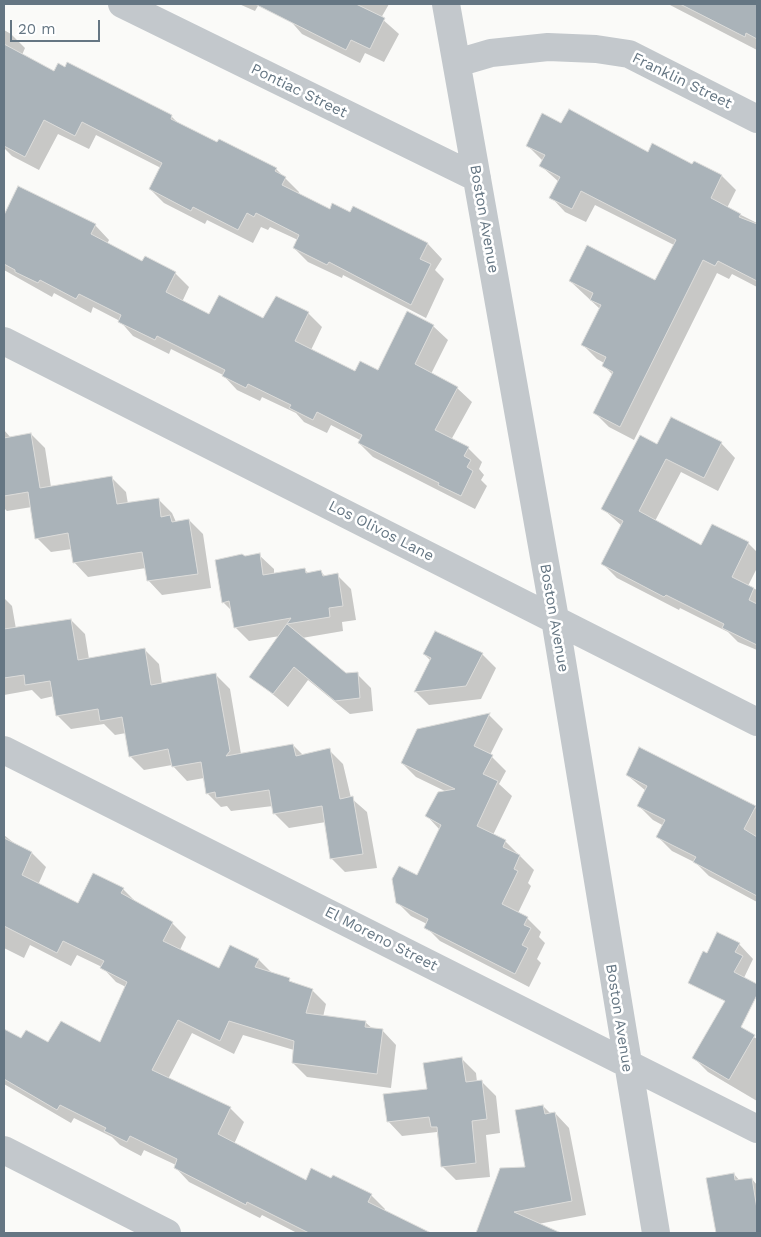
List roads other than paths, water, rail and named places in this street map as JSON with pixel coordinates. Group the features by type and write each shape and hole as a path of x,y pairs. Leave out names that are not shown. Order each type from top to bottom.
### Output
{"street":[{"name":"Pontiac Street","path":"122,4 477,178"},
{"name":"Boston Avenue","path":"446,4 555,619 656,1233"},
{"name":"Franklin Street","path":"457,63 491,53 548,47 596,49 629,54 757,119"},
{"name":"Los Olivos Lane","path":"4,341 757,722"},
{"name":"El Moreno Street","path":"4,750 757,1129"},
{"path":"4,1150 167,1233"}]}
